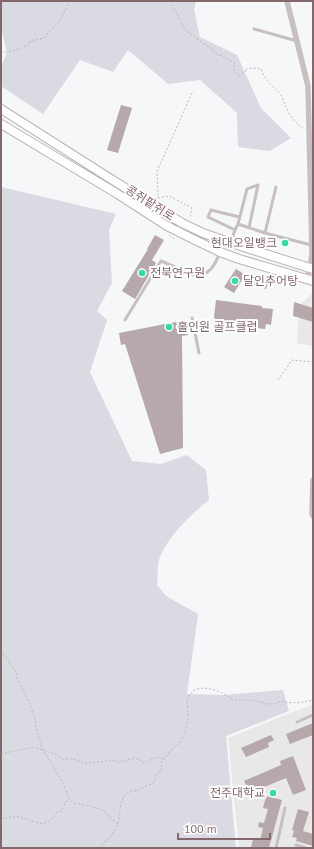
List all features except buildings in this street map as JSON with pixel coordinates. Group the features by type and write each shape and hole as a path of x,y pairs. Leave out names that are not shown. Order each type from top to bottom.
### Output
{"main road":[{"name":"콩쥐팥쥐로","path":"1,109 155,201 188,226 230,243 312,268"},
{"name":"콩쥐팥쥐로","path":"1,124 116,193 167,226 220,252 310,280"}],"street":[{"path":"287,1 308,86 312,252 310,280"},
{"path":"313,480 313,516"}],"lane":[{"path":"254,29 297,42"},
{"path":"230,243 238,224 247,189 258,185 249,228"},
{"path":"265,233 276,187"},
{"path":"235,230 208,217 211,210 239,217"},
{"path":"238,224 311,245"},
{"path":"125,320 161,260 181,270 194,275 199,275 210,270 216,264 220,252"},
{"path":"192,318 199,353"},
{"path":"297,722 313,715"},
{"path":"276,848 285,808"},
{"path":"296,844 306,848"}],"path":[{"path":"1,52 25,47 32,40 44,38 60,21 70,1"},
{"path":"169,1 178,15 183,27 211,48 216,54 235,62 234,70 239,76 246,71 245,69 261,69 270,84 278,91 287,109 299,126 306,130 309,129"},
{"path":"155,201 158,196 157,172 193,91"},
{"path":"155,201 169,196 192,208 188,226"},
{"path":"278,380 292,360 313,362"},
{"path":"1,650 16,672 17,678 30,704 43,750 62,783 69,799 73,803 100,809 118,825"},
{"path":"99,848 109,839 118,825 121,803 124,796 131,791 139,790 152,784 155,781 155,776 162,768 161,763 172,749 180,742 185,733 188,716 187,700 190,694 196,689 211,689 235,700 251,700 268,704 275,704 281,701 288,703 313,700"},
{"path":"1,754 34,747 57,755 63,759 73,759 85,763 110,760 119,762 134,758 140,759 144,763 157,757 164,759"},
{"path":"1,819 19,816 40,824 47,823 56,813 61,811 69,799"}],"shaded area":[{"path":"1,1 196,1 194,9 200,37 237,55 261,108 291,138 270,151 238,147 237,113 200,80 168,84 128,50 113,72 80,60 43,114 1,86 1,66 7,53 1,27"},
{"path":"1,187 116,214 109,230 112,283 97,311 107,320 90,372 132,461 161,464 187,455 206,470 209,500 188,519 169,540 160,557 158,567 157,585 166,596 198,614 187,694 224,695 283,690 289,711 226,736 236,848 1,848"},
{"path":"313,293 313,346 297,343 299,309 302,303"},
{"name":"전주대학교","path":"313,704 313,848 239,848 228,738"}],"place":[{"name":"현대오일뱅크","path":"285,243"},
{"name":"전북연구원","path":"142,273"},
{"name":"달인추어탕","path":"235,281"},
{"name":"홀인원 골프클럽","path":"169,327"},
{"name":"전주대학교","path":"273,793"}]}
